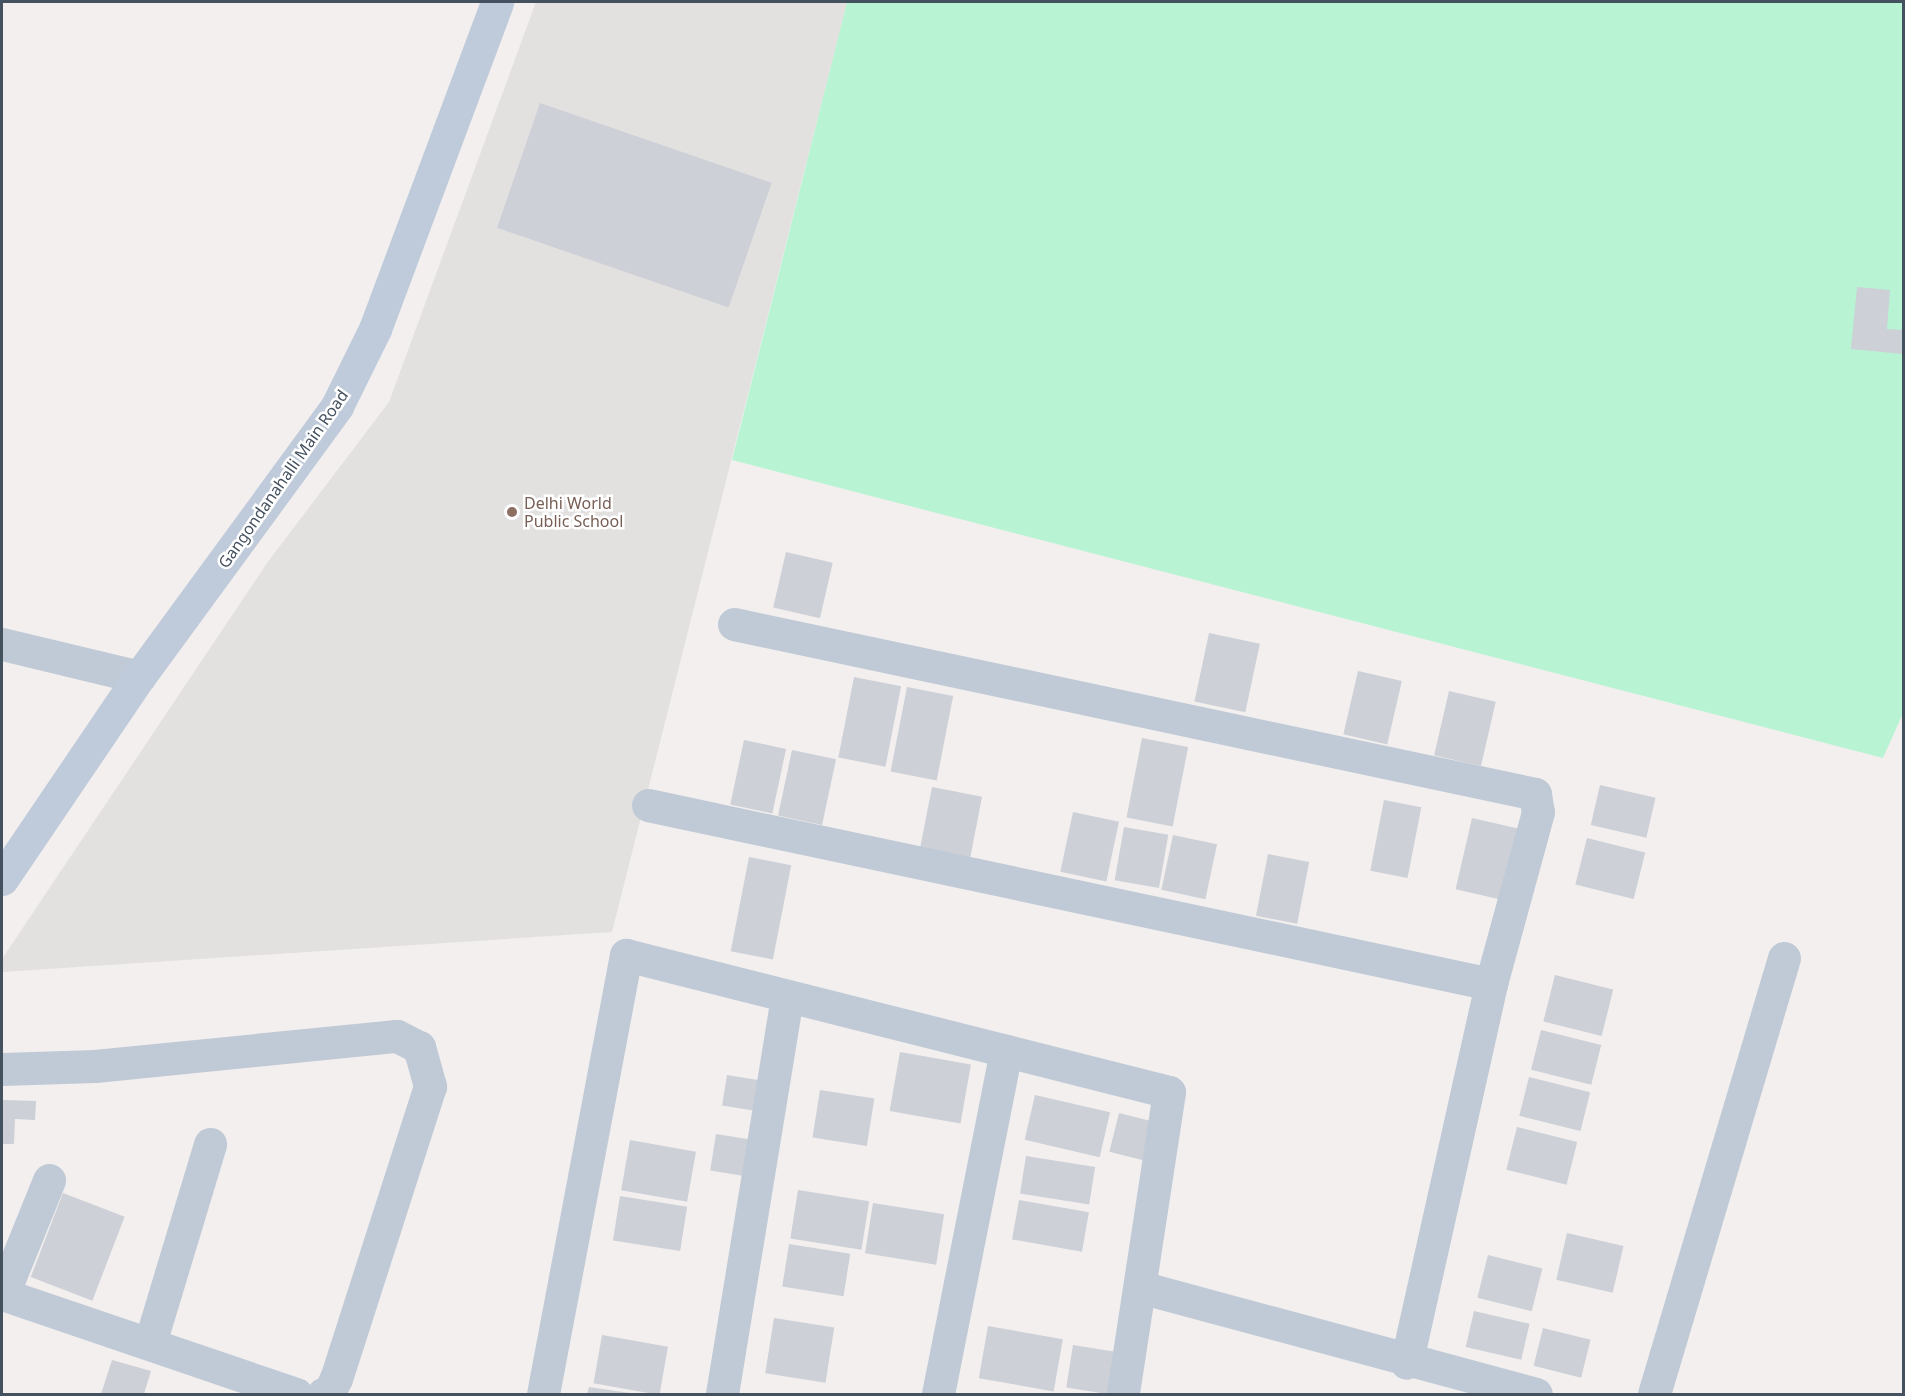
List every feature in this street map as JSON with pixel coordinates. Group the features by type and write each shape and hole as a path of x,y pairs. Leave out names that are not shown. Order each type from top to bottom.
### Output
{"street":[{"name":"Gangondanahalli Main Road","path":"2,879 139,677 337,406 375,329 497,2"},
{"path":"734,624 1535,794 1538,812 1491,984 1406,1363"},
{"path":"2,644 139,677"},
{"path":"648,806 1491,984"},
{"path":"543,1395 626,955 1169,1092 1122,1395"},
{"path":"1654,1395 1784,958"},
{"path":"722,1395 787,996"},
{"path":"2,1069 95,1066 397,1036 419,1047 430,1086 336,1378 329,1393 323,1395"},
{"path":"938,1395 1006,1051"},
{"path":"150,1343 210,1144"},
{"path":"49,1180 2,1294 297,1395"},
{"path":"1140,1287 1406,1363 1536,1395"}],"shaded area":[{"name":"Delhi World Public School","path":"536,2 847,2 612,932 2,972 2,959 267,563 389,402"}],"green space":[{"path":"847,2 1903,2 1904,711 1883,758 732,460"}],"building":[{"path":"540,103 772,183 729,308 497,228"},
{"path":"1857,287 1890,290 1887,329 1904,330 1902,354 1851,349"},
{"path":"786,552 833,563 820,618 773,608"},
{"path":"1209,633 1260,644 1245,712 1194,701"},
{"path":"1358,671 1402,681 1387,744 1343,734"},
{"path":"854,677 901,686 885,767 838,757"},
{"path":"907,687 953,696 937,780 891,771"},
{"path":"1449,691 1496,702 1481,766 1434,755"},
{"path":"1142,738 1188,747 1173,826 1127,818"},
{"path":"744,740 786,749 772,813 730,805"},
{"path":"792,750 836,759 822,825 778,816"},
{"path":"1600,785 1656,798 1646,838 1591,825"},
{"path":"932,787 982,797 970,859 920,849"},
{"path":"1384,800 1421,807 1408,878 1370,871"},
{"path":"1073,812 1119,822 1106,881 1060,872"},
{"path":"1472,818 1526,830 1509,902 1456,889"},
{"path":"1124,827 1168,835 1159,888 1115,880"},
{"path":"1173,835 1217,844 1205,899 1161,890"},
{"path":"1587,838 1645,853 1634,899 1575,885"},
{"path":"1268,854 1309,862 1297,924 1256,916"},
{"path":"749,857 791,865 773,959 731,951"},
{"path":"1555,975 1613,990 1602,1036 1543,1022"},
{"path":"1541,1030 1601,1045 1591,1085 1531,1070"},
{"path":"900,1052 971,1065 960,1124 890,1111"},
{"path":"727,1075 763,1081 758,1111 722,1106"},
{"path":"1529,1077 1590,1092 1580,1131 1519,1116"},
{"path":"820,1090 874,1099 867,1146 812,1137"},
{"path":"1035,1095 1110,1112 1100,1157 1025,1140"},
{"path":"2,1100 36,1101 35,1120 15,1119 14,1144 2,1144"},
{"path":"1119,1113 1162,1124 1152,1162 1109,1152"},
{"path":"1517,1127 1577,1142 1567,1185 1506,1170"},
{"path":"716,1134 752,1140 746,1176 710,1171"},
{"path":"630,1140 696,1152 687,1202 621,1190"},
{"path":"1026,1156 1095,1167 1089,1204 1020,1194"},
{"path":"798,1190 869,1201 861,1250 790,1238"},
{"path":"63,1193 125,1217 92,1301 31,1277"},
{"path":"620,1196 687,1207 680,1251 613,1240"},
{"path":"1019,1200 1089,1212 1082,1252 1012,1239"},
{"path":"873,1203 944,1214 936,1265 865,1253"},
{"path":"1567,1233 1624,1246 1613,1293 1556,1280"},
{"path":"789,1244 850,1254 844,1296 782,1286"},
{"path":"1488,1255 1542,1269 1532,1311 1477,1298"},
{"path":"1474,1311 1530,1324 1521,1360 1466,1347"},
{"path":"774,1318 834,1328 825,1383 765,1373"},
{"path":"988,1326 1063,1339 1054,1391 979,1378"},
{"path":"1543,1328 1591,1340 1581,1378 1534,1366"},
{"path":"602,1335 668,1347 660,1394 593,1383"},
{"path":"1073,1345 1118,1352 1112,1394 1066,1387"},
{"path":"112,1360 151,1371 144,1394 101,1394"},
{"path":"589,1387 630,1393 630,1394 587,1394"}],"place":[{"name":"Delhi World Public School","path":"512,512"}]}
